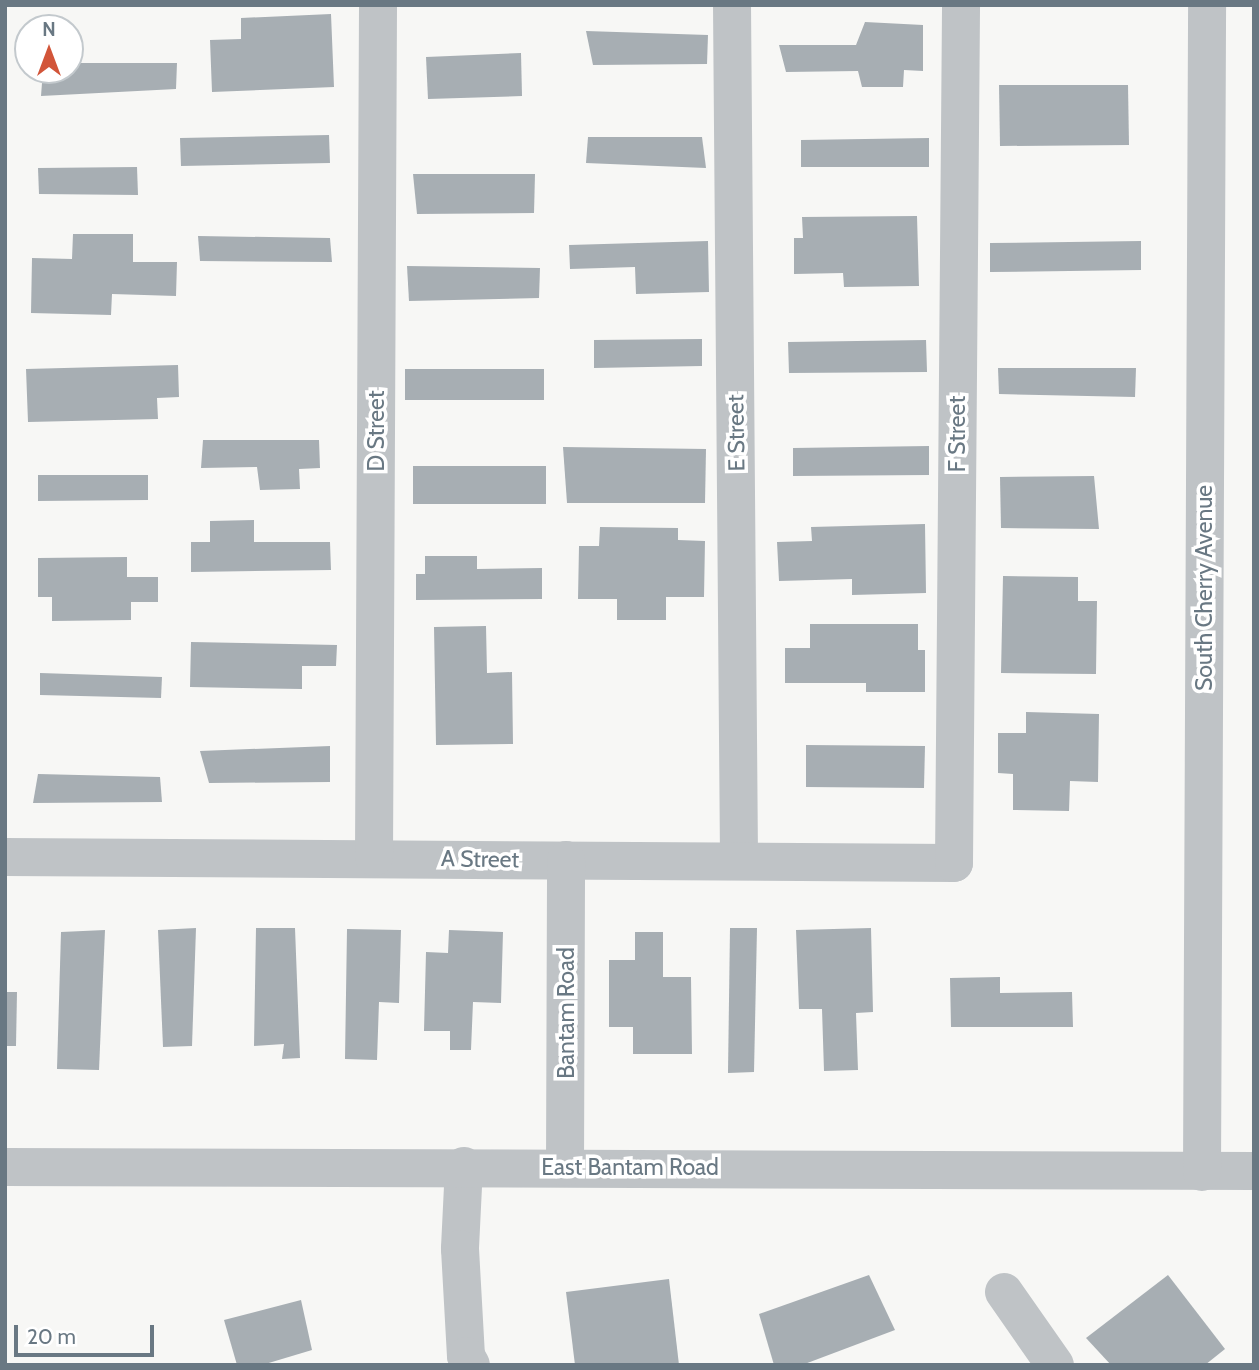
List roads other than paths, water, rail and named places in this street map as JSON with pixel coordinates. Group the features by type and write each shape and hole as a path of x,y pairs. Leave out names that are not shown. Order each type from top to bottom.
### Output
{"street":[{"name":"D Street","path":"374,858 378,5"},
{"name":"E Street","path":"732,5 740,861"},
{"name":"F Street","path":"954,863 961,5"},
{"name":"South Cherry Avenue","path":"1202,1172 1207,5"},
{"name":"A Street","path":"5,857 954,863"},
{"name":"Bantam Road","path":"565,1167 566,860"},
{"name":"East Bantam Road","path":"5,1167 464,1166 1254,1171"},
{"path":"464,1166 460,1249 466,1356 471,1365"},
{"path":"1004,1292 1055,1365"}]}
